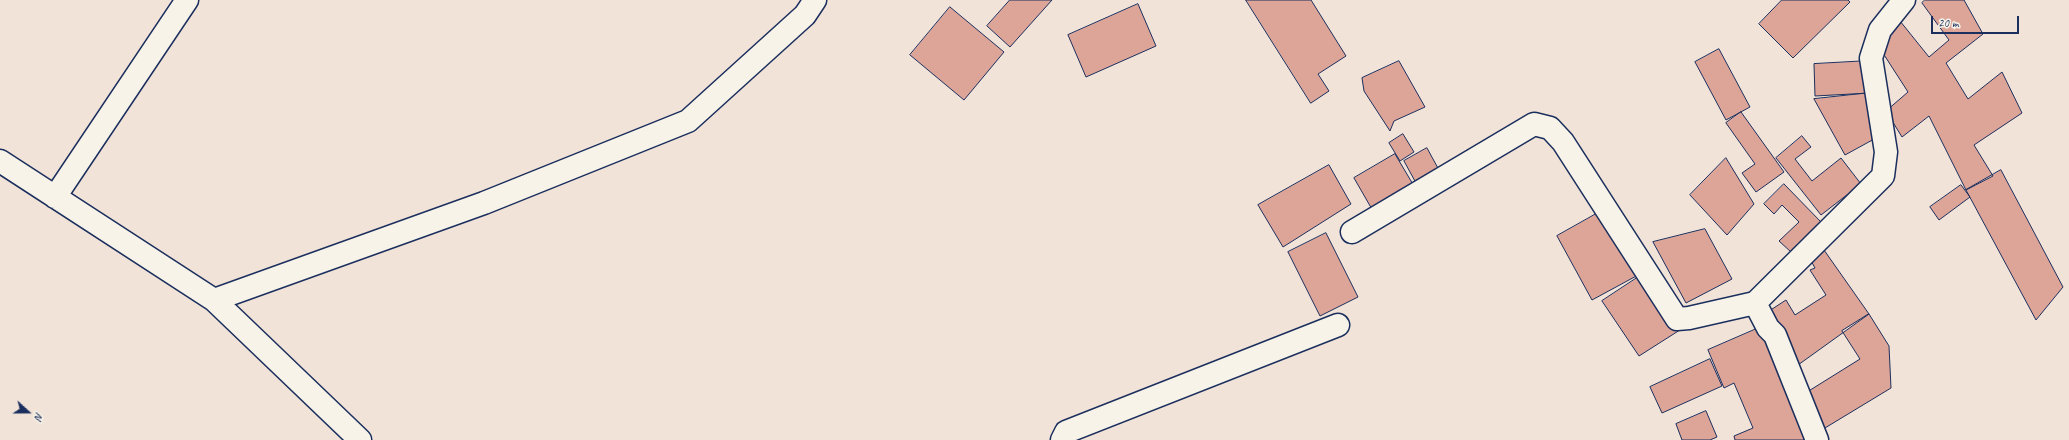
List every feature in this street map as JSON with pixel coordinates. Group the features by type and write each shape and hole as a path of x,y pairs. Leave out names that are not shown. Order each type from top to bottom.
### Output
{"street":[{"path":"55,197 187,0"},
{"path":"214,300 484,204 688,121 805,16 815,0"},
{"path":"1352,232 1534,124 1550,128 1563,142 1677,319 1689,318 1755,303 1883,176 1886,152 1871,58 1880,30 1904,0"},
{"path":"0,161 214,300 360,440"},
{"path":"1755,303 1768,328 1775,335 1817,440"},
{"path":"1062,440 1066,432 1338,325"}],"building":[{"path":"1010,0 1052,0 1010,47 987,26"},
{"path":"1246,0 1311,0 1346,56 1318,74 1329,91 1311,103"},
{"path":"1782,0 1848,0 1850,2 1793,58 1759,24"},
{"path":"1925,0 1964,0 1983,34 1946,63 1968,99 2002,72 2022,113 1974,145 1993,176 1966,190 1929,116 1902,137 1886,111 1908,92 1879,47 1900,21 1929,57 1949,40 1922,3"},
{"path":"1138,4 1156,46 1086,77 1068,35"},
{"path":"950,7 1004,52 964,100 910,55"},
{"path":"1719,49 1750,107 1726,120 1695,62"},
{"path":"1399,61 1425,107 1394,121 1390,131 1364,91 1362,78"},
{"path":"1868,61 1870,93 1815,96 1814,64"},
{"path":"1870,93 1876,138 1845,155 1814,99"},
{"path":"1741,112 1784,172 1756,192 1742,173 1755,164 1726,123"},
{"path":"1403,134 1414,152 1400,161 1389,143"},
{"path":"1802,136 1811,147 1795,159 1812,181 1841,158 1861,184 1821,215 1776,158"},
{"path":"1427,148 1439,170 1416,183 1404,161"},
{"path":"1395,154 1414,186 1373,211 1354,178"},
{"path":"1726,158 1754,204 1727,235 1690,195"},
{"path":"1329,165 1351,204 1283,247 1258,205"},
{"path":"2001,170 2063,287 2036,320 1966,190"},
{"path":"1784,184 1821,222 1791,252 1779,241 1799,222 1782,205 1774,214 1764,204"},
{"path":"1961,185 1970,197 1939,220 1930,207"},
{"path":"1605,209 1640,274 1592,300 1557,236"},
{"path":"1705,229 1732,279 1686,303 1653,242"},
{"path":"1326,233 1358,297 1320,316 1288,252"},
{"path":"1824,250 1869,314 1798,365 1766,313 1786,300 1795,315 1826,295 1810,270 1815,268 1810,259"},
{"path":"1646,272 1683,328 1639,356 1602,301"},
{"path":"1869,314 1889,346 1891,388 1820,431 1799,397 1860,359 1842,331"},
{"path":"1761,327 1804,430 1804,440 1735,440 1734,436 1753,428 1734,383 1724,388 1708,350"},
{"path":"1710,359 1722,386 1662,413 1650,387"},
{"path":"1706,411 1717,437 1710,440 1682,440 1676,424"}]}
